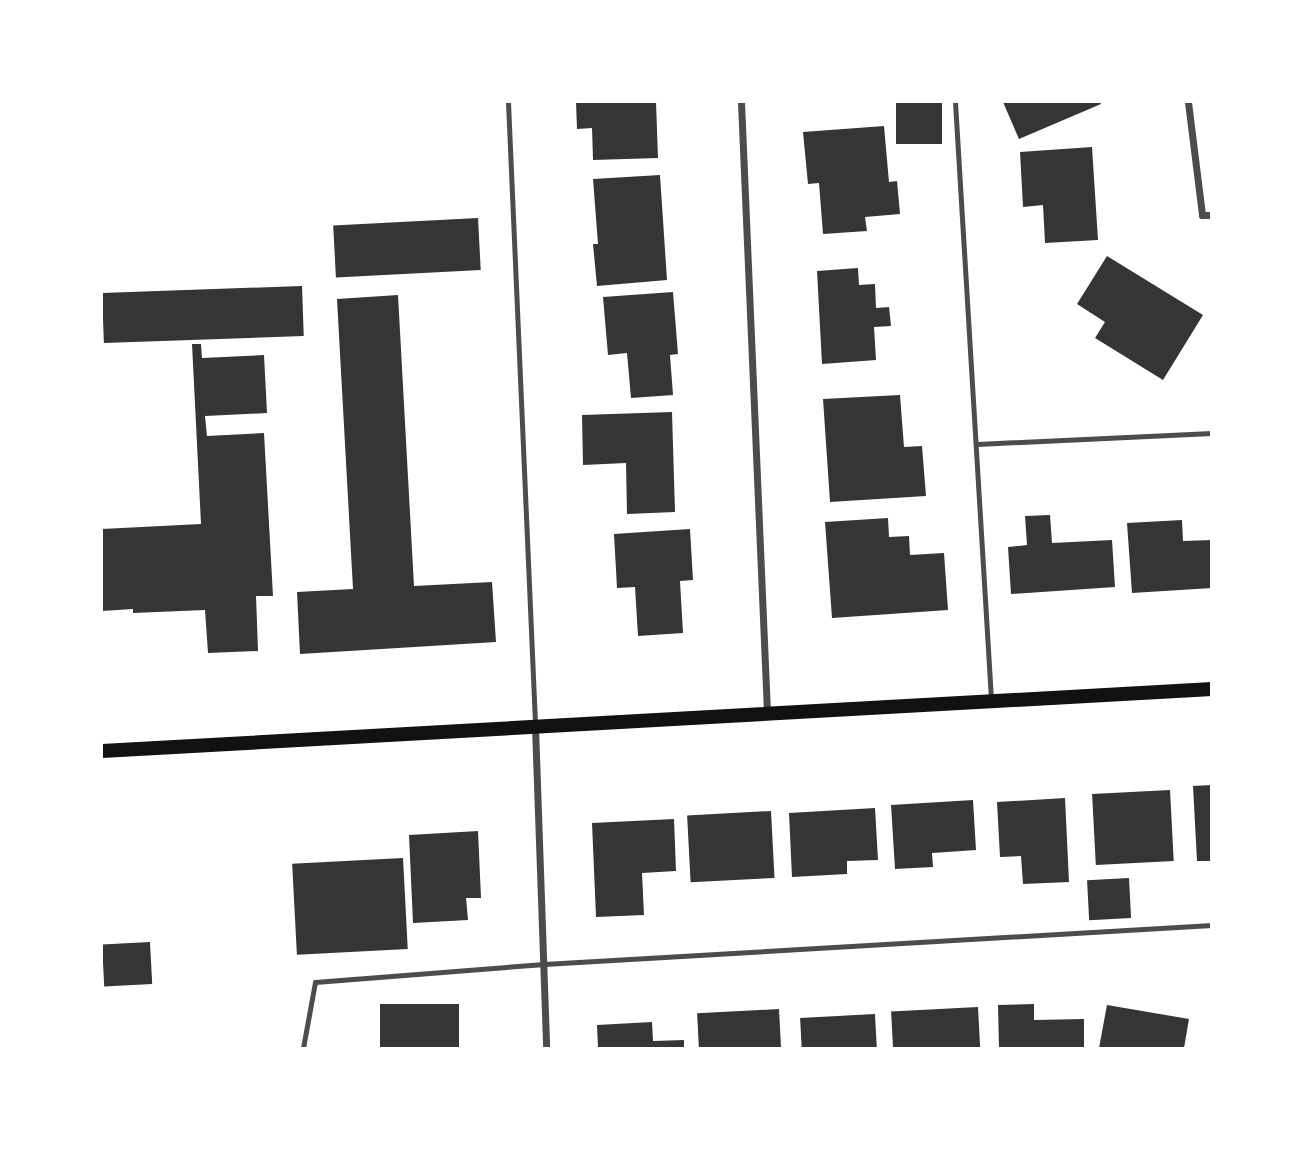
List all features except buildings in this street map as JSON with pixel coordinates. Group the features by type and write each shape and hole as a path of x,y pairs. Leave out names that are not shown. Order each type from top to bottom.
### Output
{"main road":[{"path":"102,751 1212,689"}],"street":[{"path":"742,102 767,713"},
{"path":"1188,102 1202,215 1212,215"},
{"path":"535,727 546,1048"}],"lane":[{"path":"508,102 535,727"},
{"path":"955,102 991,701"},
{"path":"976,444 1212,433"},
{"path":"303,1048 315,982 544,964 1212,925"}]}
